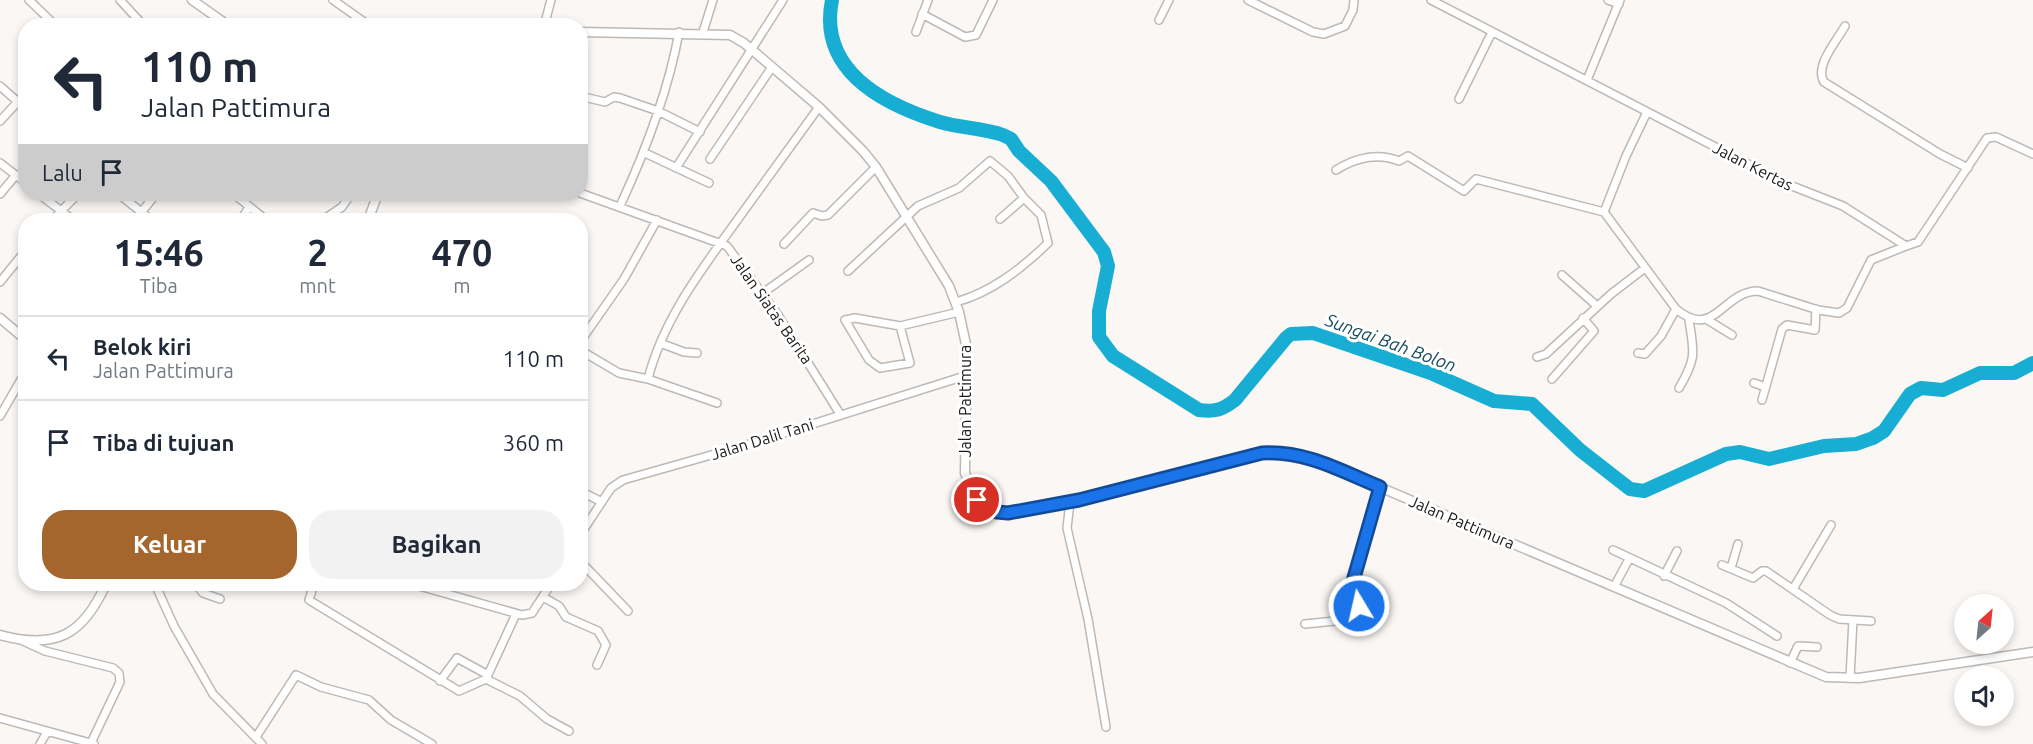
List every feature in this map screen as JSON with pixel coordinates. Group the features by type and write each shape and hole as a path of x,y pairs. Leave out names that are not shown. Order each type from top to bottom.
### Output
{"street":[{"path":"29,0 48,18"},
{"path":"120,0 137,18"},
{"path":"192,0 218,18"},
{"path":"333,0 359,18"},
{"path":"546,18 551,0"},
{"path":"703,32 713,0"},
{"path":"676,168 753,51 783,0"},
{"path":"916,32 928,0"},
{"path":"922,14 964,37 971,38 975,35 993,0"},
{"path":"1159,20 1169,0"},
{"path":"1248,0 1313,32 1324,34 1345,26 1353,10 1354,0"},
{"name":"Jalan Kertas","path":"1431,0 1787,184 1843,206 1906,246"},
{"path":"1587,80 1620,2 1608,0"},
{"path":"1845,26 1821,68 1820,76 1824,82 1940,154 1968,168"},
{"name":"Jalan Pattimura","path":"588,32 703,32 730,35 753,51 819,106 852,138 876,167 956,302 967,349 965,472 970,489 977,500 997,512 1008,513 1048,506 1262,453 1285,452 1316,460 1826,677 1850,678 2033,652"},
{"path":"620,206 645,153 669,81 679,32"},
{"path":"1459,99 1492,32"},
{"path":"710,159 772,67"},
{"path":"0,86 18,102 0,122"},
{"path":"588,98 605,102 617,97 658,111 700,132"},
{"path":"648,379 673,314 721,242 819,106"},
{"path":"1604,212 1626,156 1647,112"},
{"path":"1689,320 1706,319 1720,312 1741,293 1749,291 1758,291 1816,309 1839,313 1844,311 1871,260 1918,242 1987,138 1991,136 2033,154"},
{"path":"645,153 709,183"},
{"path":"1336,170 1363,158 1390,157 1399,161 1407,156 1464,190 1476,179 1604,212 1676,309 1689,320 1694,354 1692,367 1679,388"},
{"path":"848,271 918,206 959,188 990,161 1008,176 1024,198 1041,215 1048,243 1019,269 981,295 956,302"},
{"path":"0,163 18,177"},
{"path":"784,244 813,213 822,216 828,214 876,167"},
{"path":"0,194 18,180"},
{"name":"Jalan Siatas Barita","path":"588,196 721,242 734,253 800,347 840,414"},
{"path":"1000,219 1024,198"},
{"path":"48,201 63,213"},
{"path":"60,211 71,201"},
{"path":"128,201 141,212 150,201"},
{"path":"242,201 257,213"},
{"path":"333,213 346,201"},
{"path":"245,213 249,207"},
{"path":"588,331 624,279 657,220"},
{"path":"0,282 18,260"},
{"path":"763,293 809,260"},
{"path":"1538,357 1546,354 1583,318 1645,268"},
{"path":"1562,275 1597,306"},
{"path":"1638,353 1645,354 1661,336 1676,309"},
{"path":"1762,400 1784,326 1813,331 1816,327 1816,309"},
{"path":"900,326 909,363 880,368 869,360 845,320 855,318 900,326 959,312"},
{"path":"0,318 18,333"},
{"path":"1552,379 1594,331 1583,318"},
{"path":"1706,319 1732,335"},
{"path":"660,343 684,352 697,353"},
{"path":"588,355 619,373 648,379 717,403"},
{"name":"Jalan Dalil Tani","path":"588,523 611,488 623,480 743,446 968,375"},
{"path":"1755,383 1765,387"},
{"path":"0,416 18,385"},
{"path":"1305,624 1346,620 1347,614 1358,608 1351,588 1380,487"},
{"path":"588,495 602,501"},
{"path":"1067,502 1067,528 1088,619 1106,727"},
{"path":"1793,588 1831,525"},
{"path":"1731,568 1738,544"},
{"path":"1613,550 1664,576 1726,603 1778,636"},
{"path":"1664,576 1677,551"},
{"path":"1614,587 1629,559"},
{"path":"1722,565 1753,578 1764,570 1830,615 1871,621"},
{"path":"588,569 628,611"},
{"path":"23,641 54,639 79,627 103,591"},
{"path":"158,591 174,626 213,694 262,744"},
{"path":"201,591 220,599"},
{"path":"312,591 309,600 459,691 487,677 516,614"},
{"path":"436,591 516,614 532,613 547,591"},
{"path":"543,597 559,606 566,617 587,624 602,635 606,645 597,665"},
{"path":"1850,678 1852,620"},
{"path":"0,635 23,641 45,651 112,668 120,673 120,682 93,743 0,718"},
{"path":"1790,663 1798,646 1817,647"},
{"path":"440,681 457,658 520,696 542,716 569,731"},
{"path":"256,737 296,675 321,687 372,702 391,720 432,744"},
{"path":"40,744 46,732"}],"waterway":[{"name":"Sungai Bah Bolon","path":"832,0 830,25 835,46 845,65 859,80 877,94 918,114 948,124 995,133 1011,139 1019,151 1051,181 1104,252 1108,266 1099,311 1099,337 1113,356 1199,410 1218,410 1235,400 1286,338 1291,334 1313,333 1433,374 1494,401 1532,404 1580,450 1630,489 1644,491 1726,454 1740,452 1769,459 1824,446 1856,444 1884,431 1910,394 1921,388 1943,390 1980,373 2014,373 2033,363"}],"route":[{"path":"977,500 987,508 1008,513 1079,500 1262,453 1301,454 1380,487 1351,588 1359,606"}]}
